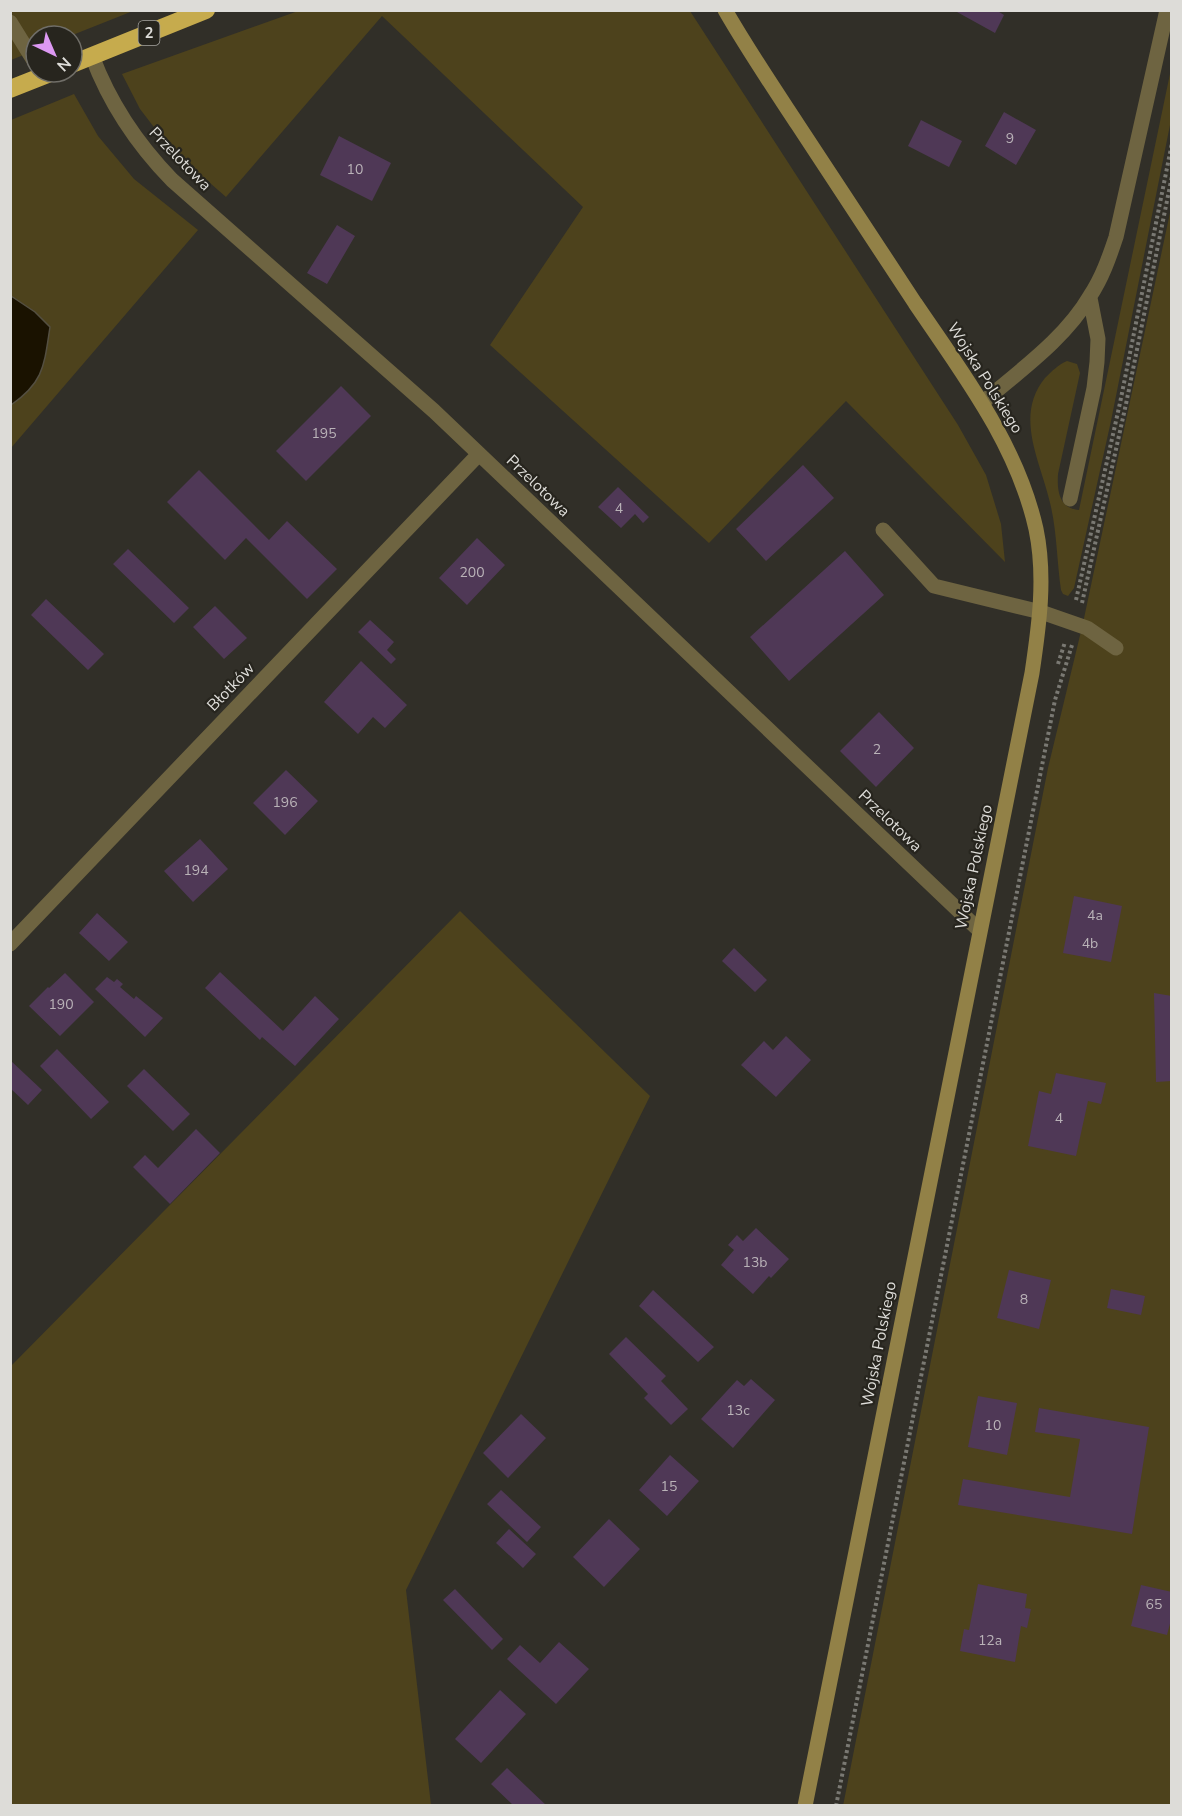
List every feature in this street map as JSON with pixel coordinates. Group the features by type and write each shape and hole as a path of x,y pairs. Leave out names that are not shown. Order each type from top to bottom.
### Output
{"highway":[{"name":"2","path":"84,59 206,10"},
{"path":"10,89 24,81"}],"street":[{"name":"Wojska Polskiego","path":"725,10 841,191 982,403 1008,449 1025,489 1036,531 1040,569 1041,612 1032,673 805,1806"},
{"path":"982,403 1061,332 1090,298 1105,269 1116,237 1167,10"},
{"path":"10,22 24,43"},
{"name":"Przelotowa","path":"92,56 101,79 125,123 150,157 171,180 434,411 979,930"},
{"path":"1070,499 1094,388 1097,362 1098,339 1090,298"},
{"name":"Błotków","path":"10,944 478,454"},
{"path":"882,530 934,586 1041,612 1087,628 1116,648"}],"path":[{"path":"836,1806 1055,700 1078,625 1172,176"}],"shaded area":[{"path":"301,10 690,11 958,425 986,475 1001,524 1005,562 846,401 709,543 490,345 583,207 382,16 226,197 170,148 140,109 122,74"},
{"path":"11,11 133,11 84,30 84,24 24,24 24,55 11,60"},
{"path":"1171,69 1171,120 1111,421 1074,588 1068,596 1061,590 1053,517 1033,441 1030,425 1031,409 1036,393 1050,373 1067,361 1077,364 1080,373 1058,480 1063,502 1072,509 1079,510"},
{"path":"74,94 98,136 134,179 198,230 11,448 11,120"},
{"path":"1171,208 1171,1805 843,1806 1048,768 1083,623"},
{"path":"11,296 35,312 50,327 41,372 30,389 11,405"},
{"path":"460,911 650,1096 406,1590 431,1805 11,1805 11,1366"}],"building":[{"path":"958,10 996,10 1004,15 995,33 957,12"},
{"path":"1004,112 1036,130 1016,165 985,146"},
{"path":"921,120 962,141 949,167 908,146"},
{"path":"339,136 391,163 372,201 320,175"},
{"path":"337,225 355,236 327,284 307,273"},
{"path":"341,386 371,416 306,481 276,451"},
{"path":"803,465 834,498 766,561 736,529"},
{"path":"199,470 269,540 287,521 337,569 307,599 246,538 225,560 167,502"},
{"path":"618,487 649,517 643,523 635,514 621,528 598,507"},
{"path":"477,538 505,565 467,605 439,578"},
{"path":"128,549 189,608 174,623 113,564"},
{"path":"845,551 884,595 789,681 750,637"},
{"path":"46,599 104,654 88,670 31,615"},
{"path":"215,606 247,638 224,659 193,627"},
{"path":"370,620 394,642 387,650 396,659 391,664 358,632"},
{"path":"361,661 407,705 385,728 373,717 358,734 324,702"},
{"path":"879,712 914,748 876,787 840,751"},
{"path":"286,770 318,801 285,835 253,803"},
{"path":"200,839 228,869 193,902 164,871"},
{"path":"1074,896 1122,906 1111,962 1063,953"},
{"path":"97,913 128,942 109,961 79,933"},
{"path":"734,948 767,980 755,992 722,961"},
{"path":"220,972 283,1031 315,996 339,1019 295,1066 262,1037 260,1040 205,988"},
{"path":"65,973 94,1002 60,1036 29,1006"},
{"path":"107,977 114,982 117,979 123,984 120,987 134,999 136,996 163,1018 145,1037 95,989"},
{"path":"1154,993 1172,996 1172,1081 1156,1082"},
{"path":"786,1036 811,1060 776,1097 741,1065 764,1041 773,1050"},
{"path":"57,1049 109,1102 91,1119 40,1066"},
{"path":"10,1060 42,1090 28,1105 10,1088"},
{"path":"144,1069 190,1114 173,1131 127,1086"},
{"path":"1056,1073 1106,1083 1101,1104 1088,1101 1076,1156 1028,1146 1039,1091 1051,1094"},
{"path":"196,1129 220,1153 170,1204 133,1167 145,1155 158,1168"},
{"path":"756,1228 789,1259 753,1294 721,1265 734,1250 728,1245 737,1235 743,1241"},
{"path":"1009,1270 1051,1280 1039,1329 997,1318"},
{"path":"1111,1289 1145,1296 1141,1315 1107,1308"},
{"path":"653,1290 714,1347 698,1362 639,1306"},
{"path":"626,1337 666,1376 661,1381 688,1409 671,1425 644,1398 648,1394 609,1354"},
{"path":"751,1379 775,1400 733,1448 701,1419 737,1380 744,1386"},
{"path":"978,1396 1017,1403 1007,1455 968,1447"},
{"path":"1039,1408 1149,1427 1132,1534 958,1505 963,1479 1070,1497 1080,1439 1035,1432"},
{"path":"521,1414 546,1438 508,1478 483,1453"},
{"path":"670,1455 699,1481 667,1516 639,1490"},
{"path":"501,1490 541,1527 527,1542 487,1504"},
{"path":"609,1519 640,1549 604,1587 573,1557"},
{"path":"509,1529 536,1554 523,1568 496,1543"},
{"path":"978,1584 1027,1594 1025,1608 1031,1609 1027,1628 1021,1626 1015,1662 960,1651 964,1629 969,1630"},
{"path":"1141,1585 1172,1592 1172,1616 1167,1635 1131,1626"},
{"path":"455,1589 503,1639 492,1650 443,1600"},
{"path":"559,1642 589,1669 556,1704 507,1659 520,1645 540,1663"},
{"path":"500,1690 526,1714 481,1763 455,1739"},
{"path":"507,1768 547,1806 514,1806 491,1784"}]}
